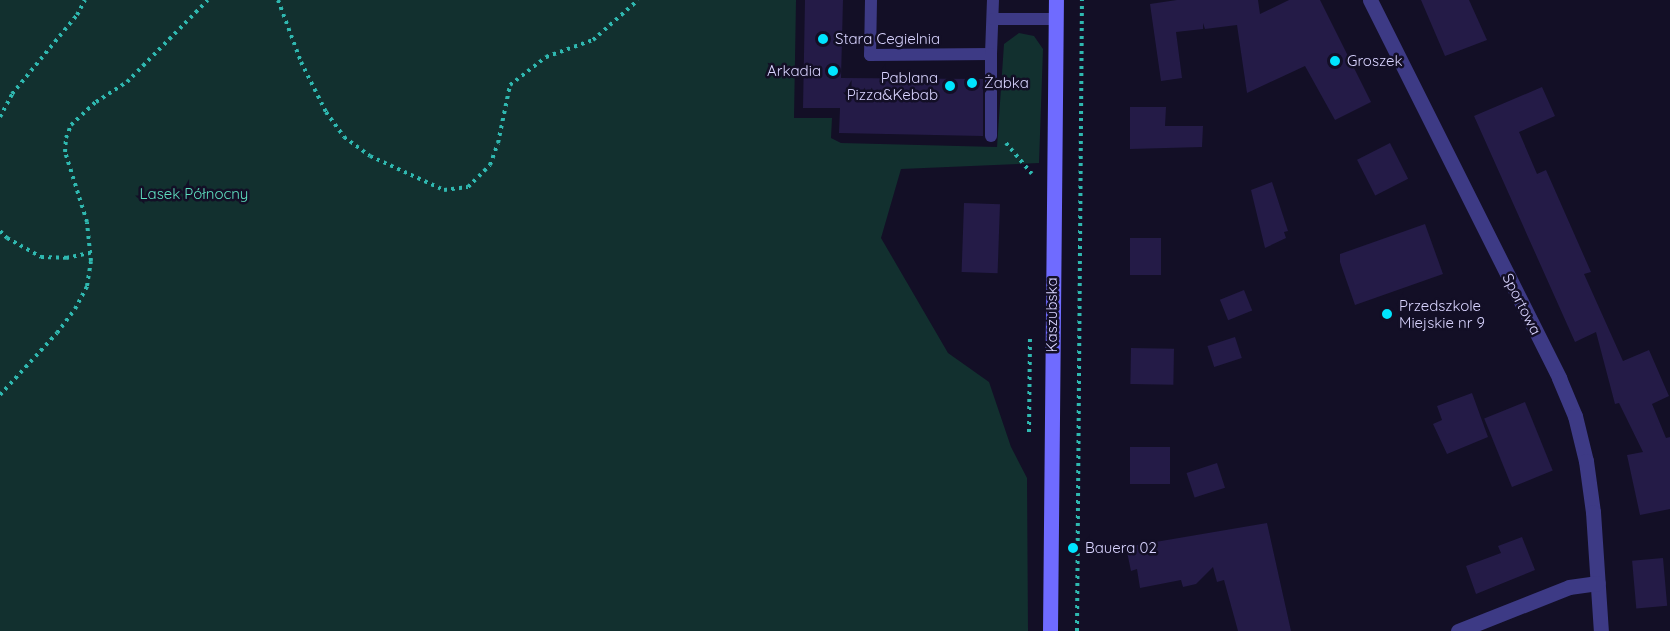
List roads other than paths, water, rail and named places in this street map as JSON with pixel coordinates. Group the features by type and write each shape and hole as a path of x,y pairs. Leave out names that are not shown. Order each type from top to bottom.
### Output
{"main road":[{"name":"Kaszubska","path":"1050,631 1056,0"}],"street":[{"name":"Sportowa","path":"1370,0 1559,378 1575,416 1586,461 1601,631"},
{"path":"1458,631 1569,587 1598,583"}],"lane":[{"path":"871,0 870,55 992,54"},
{"path":"991,132 993,0"},
{"path":"993,19 1056,19"}],"place":[{"name":"Stara Cegielnia","path":"823,39"},
{"name":"Groszek","path":"1335,61"},
{"name":"Arkadia","path":"833,71"},
{"name":"Żabka","path":"972,83"},
{"name":"Pablana Pizza&Kebab","path":"950,86"},
{"name":"Przedszkole Miejskie nr 9","path":"1387,314"},
{"name":"Bauera 02","path":"1073,548"}],"park label":[{"name":"Lasek Północny","path":"194,194"}]}
